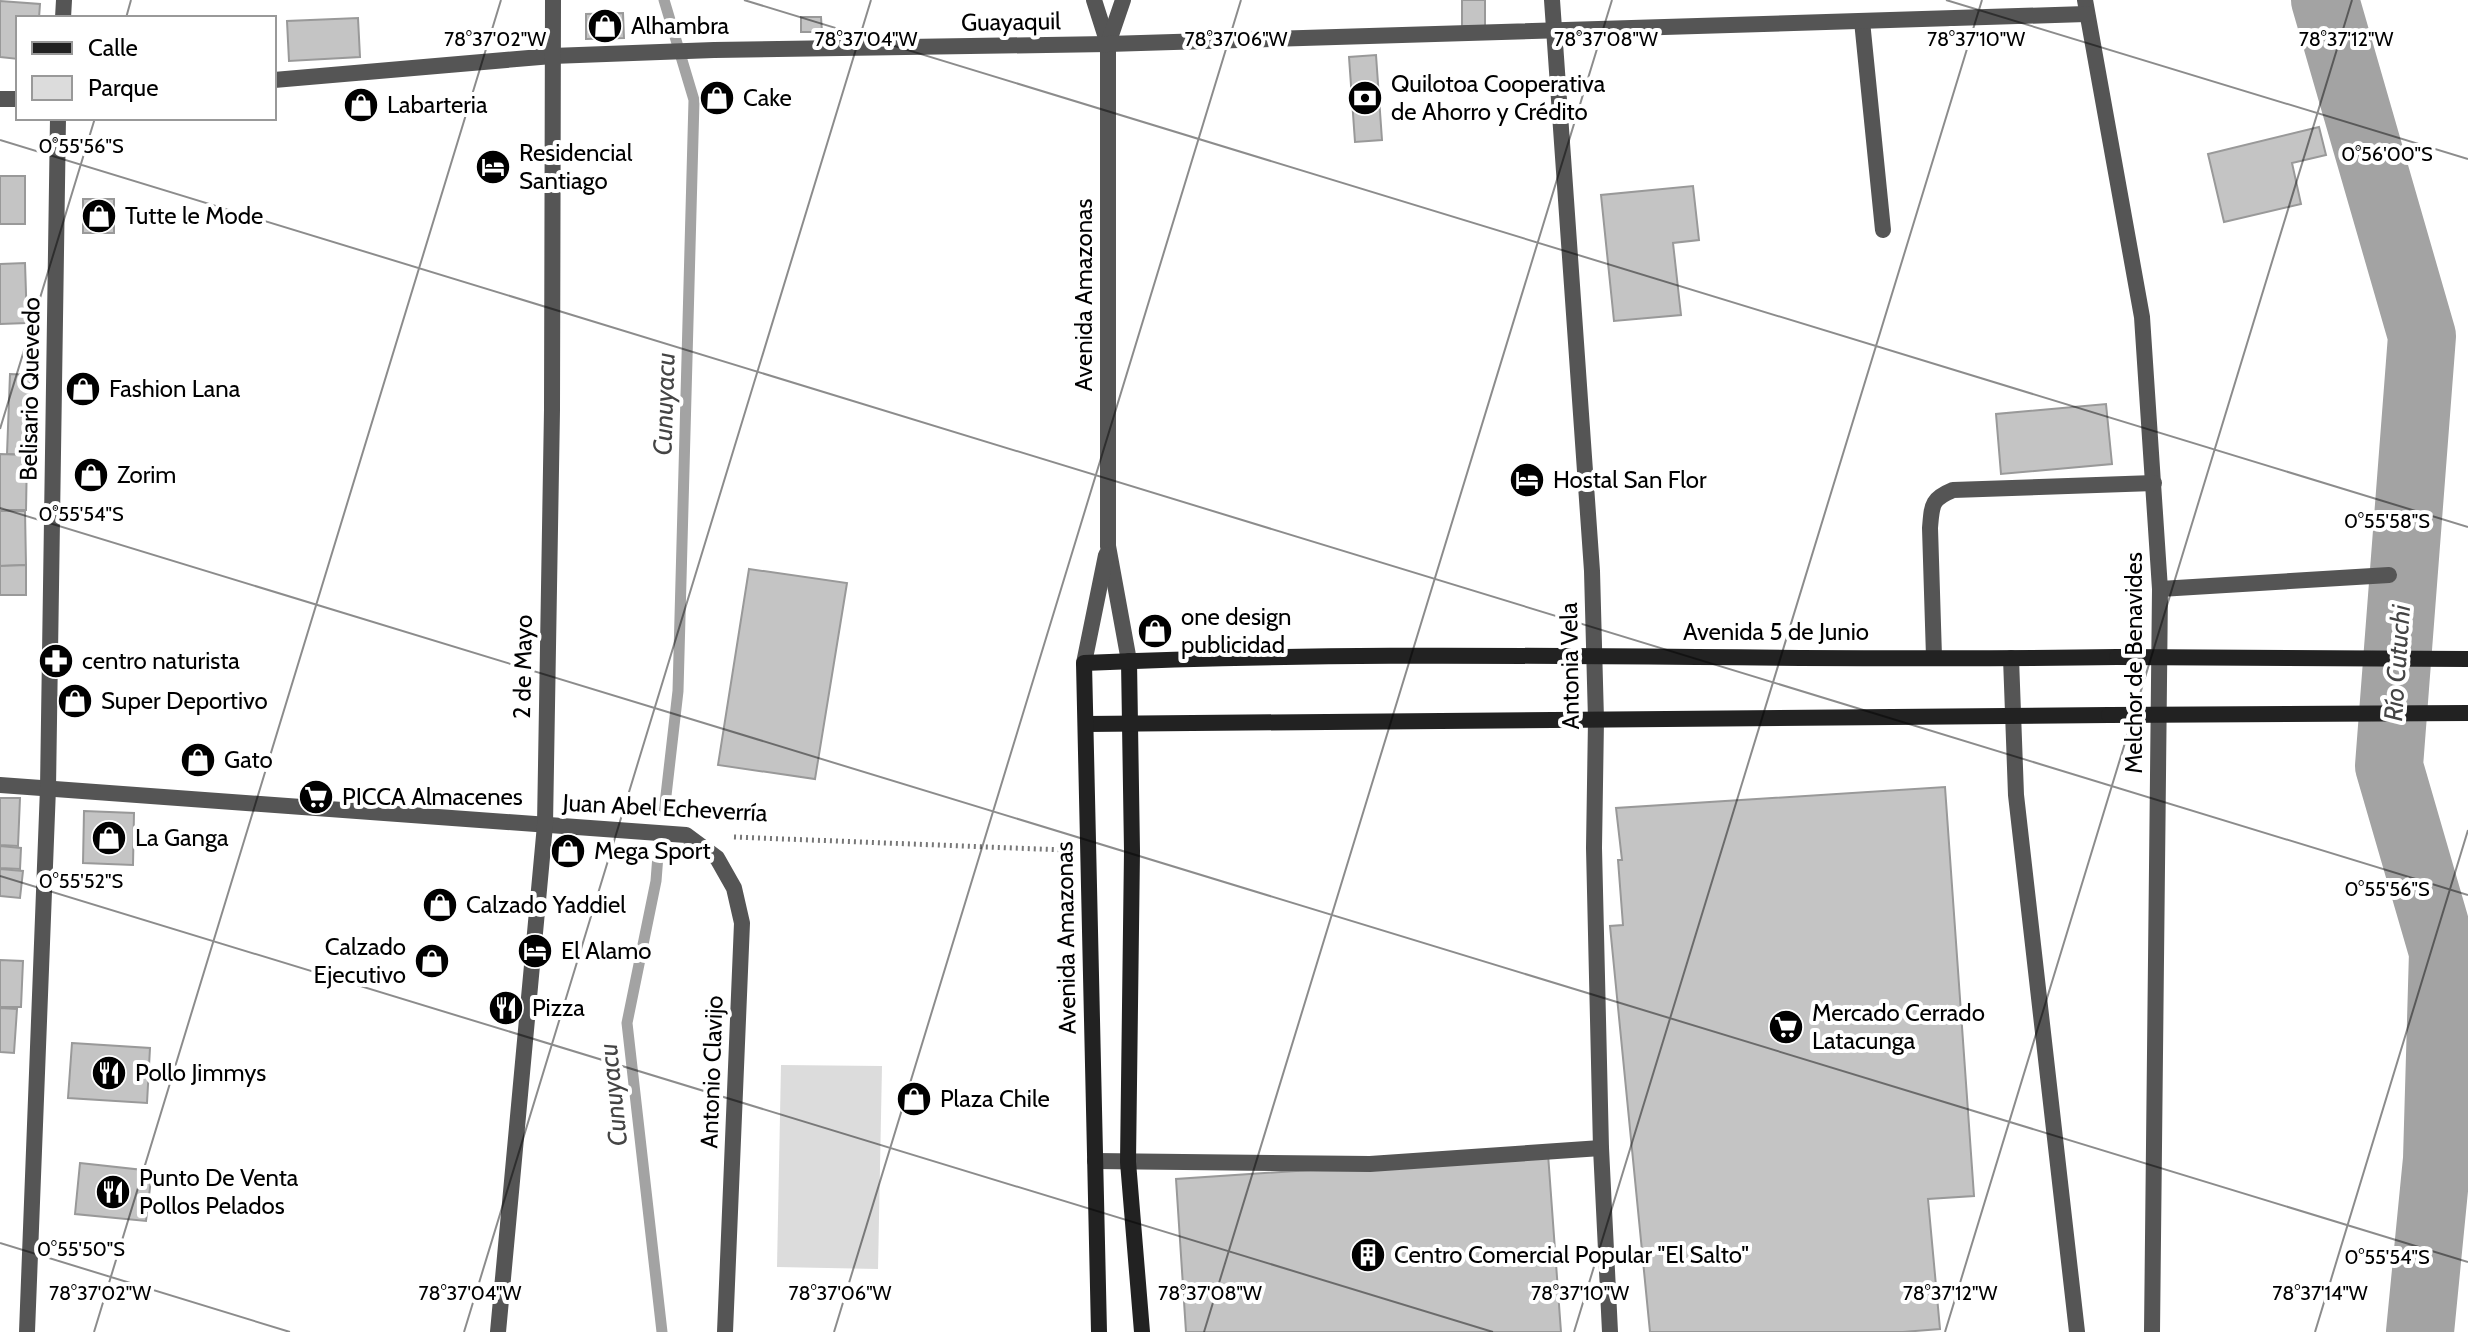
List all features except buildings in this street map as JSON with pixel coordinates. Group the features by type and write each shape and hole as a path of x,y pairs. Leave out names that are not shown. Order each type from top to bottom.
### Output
{"main road":[{"name":"Avenida 5 de Junio","path":"1084,663 1595,655 2468,659"},
{"name":"Avenida Amazonas","path":"1129,661 1132,723 1128,1162 1142,1332"},
{"name":"Avenida Amazonas","path":"1084,663 1099,1332"},
{"path":"1086,724 2468,713"}],"street":[{"name":"2 de Mayo","path":"498,1332 545,825 552,410 553,0"},
{"name":"Avenida Amazonas","path":"1094,0 1108,44 1108,546 1129,661"},
{"name":"Avenida Amazonas","path":"1108,44 1123,0"},
{"name":"Antonia Vela","path":"1552,0 1591,555 1601,1148 1610,1332"},
{"name":"Guayaquil","path":"276,80 552,56 1554,31 1862,21 2086,7"},
{"name":"Melchor de Benavides","path":"2086,7 2142,317 2160,589 2152,1332"},
{"path":"1862,21 1883,230"},
{"name":"Belisario Quevedo","path":"27,1332 48,788 58,120"},
{"path":"1934,657 1930,528 1932,507 1940,495 1953,490 2154,483"},
{"name":"Avenida Amazonas","path":"1084,663 1108,546"},
{"path":"2160,589 2389,575"},
{"path":"2011,658 2016,795 2077,1332"},
{"name":"Juan Abel Echeverría","path":"0,785 686,835"},
{"name":"Antonio Clavijo","path":"686,835 717,858 734,888 742,923 725,1332"},
{"path":"1095,1161 1370,1164 1601,1148"}],"path":[{"name":"Juan Abel Echeverría","path":"732,837 1088,851"}],"green space":[{"path":"781,1065 882,1066 878,1269 777,1267"}],"waterway":[{"name":"Cunuyacu","path":"664,0 694,100 678,691 664,813"},
{"name":"Río Cutuchi","path":"2325,0 2422,336 2389,766 2443,952 2437,1159 2420,1332"},
{"name":"Cunuyacu","path":"658,855 656,881 627,1023 662,1332"}],"place":[{"name":"Alhambra","path":"605,26"},
{"name":"Cake","path":"717,98"},
{"name":"Quilotoa Cooperativa de Ahorro y Crédito","path":"1365,98"},
{"name":"Labarteria","path":"361,105"},
{"name":"Residencial Santiago","path":"493,167"},
{"name":"Tutte le Mode","path":"99,216"},
{"name":"Fashion Lana","path":"83,389"},
{"name":"Zorim","path":"91,475"},
{"name":"Hostal San Flor","path":"1527,480"},
{"name":"one design publicidad","path":"1155,631"},
{"name":"centro naturista","path":"56,661"},
{"name":"Super Deportivo","path":"75,701"},
{"name":"Gato","path":"198,760"},
{"name":"PICCA Almacenes","path":"316,797"},
{"name":"La Ganga","path":"109,838"},
{"name":"Mega Sport","path":"568,851"},
{"name":"Calzado Yaddiel","path":"440,905"},
{"name":"El Alamo","path":"535,951"},
{"name":"Calzado Ejecutivo","path":"432,961"},
{"name":"Pizza","path":"506,1008"},
{"name":"Mercado Cerrado Latacunga","path":"1786,1027"},
{"name":"Pollo Jimmys","path":"109,1073"},
{"name":"Plaza Chile","path":"914,1099"},
{"name":"Punto De Venta Pollos Pelados","path":"113,1192"},
{"name":"Centro Comercial Popular \"El Salto\"","path":"1368,1255"}]}
